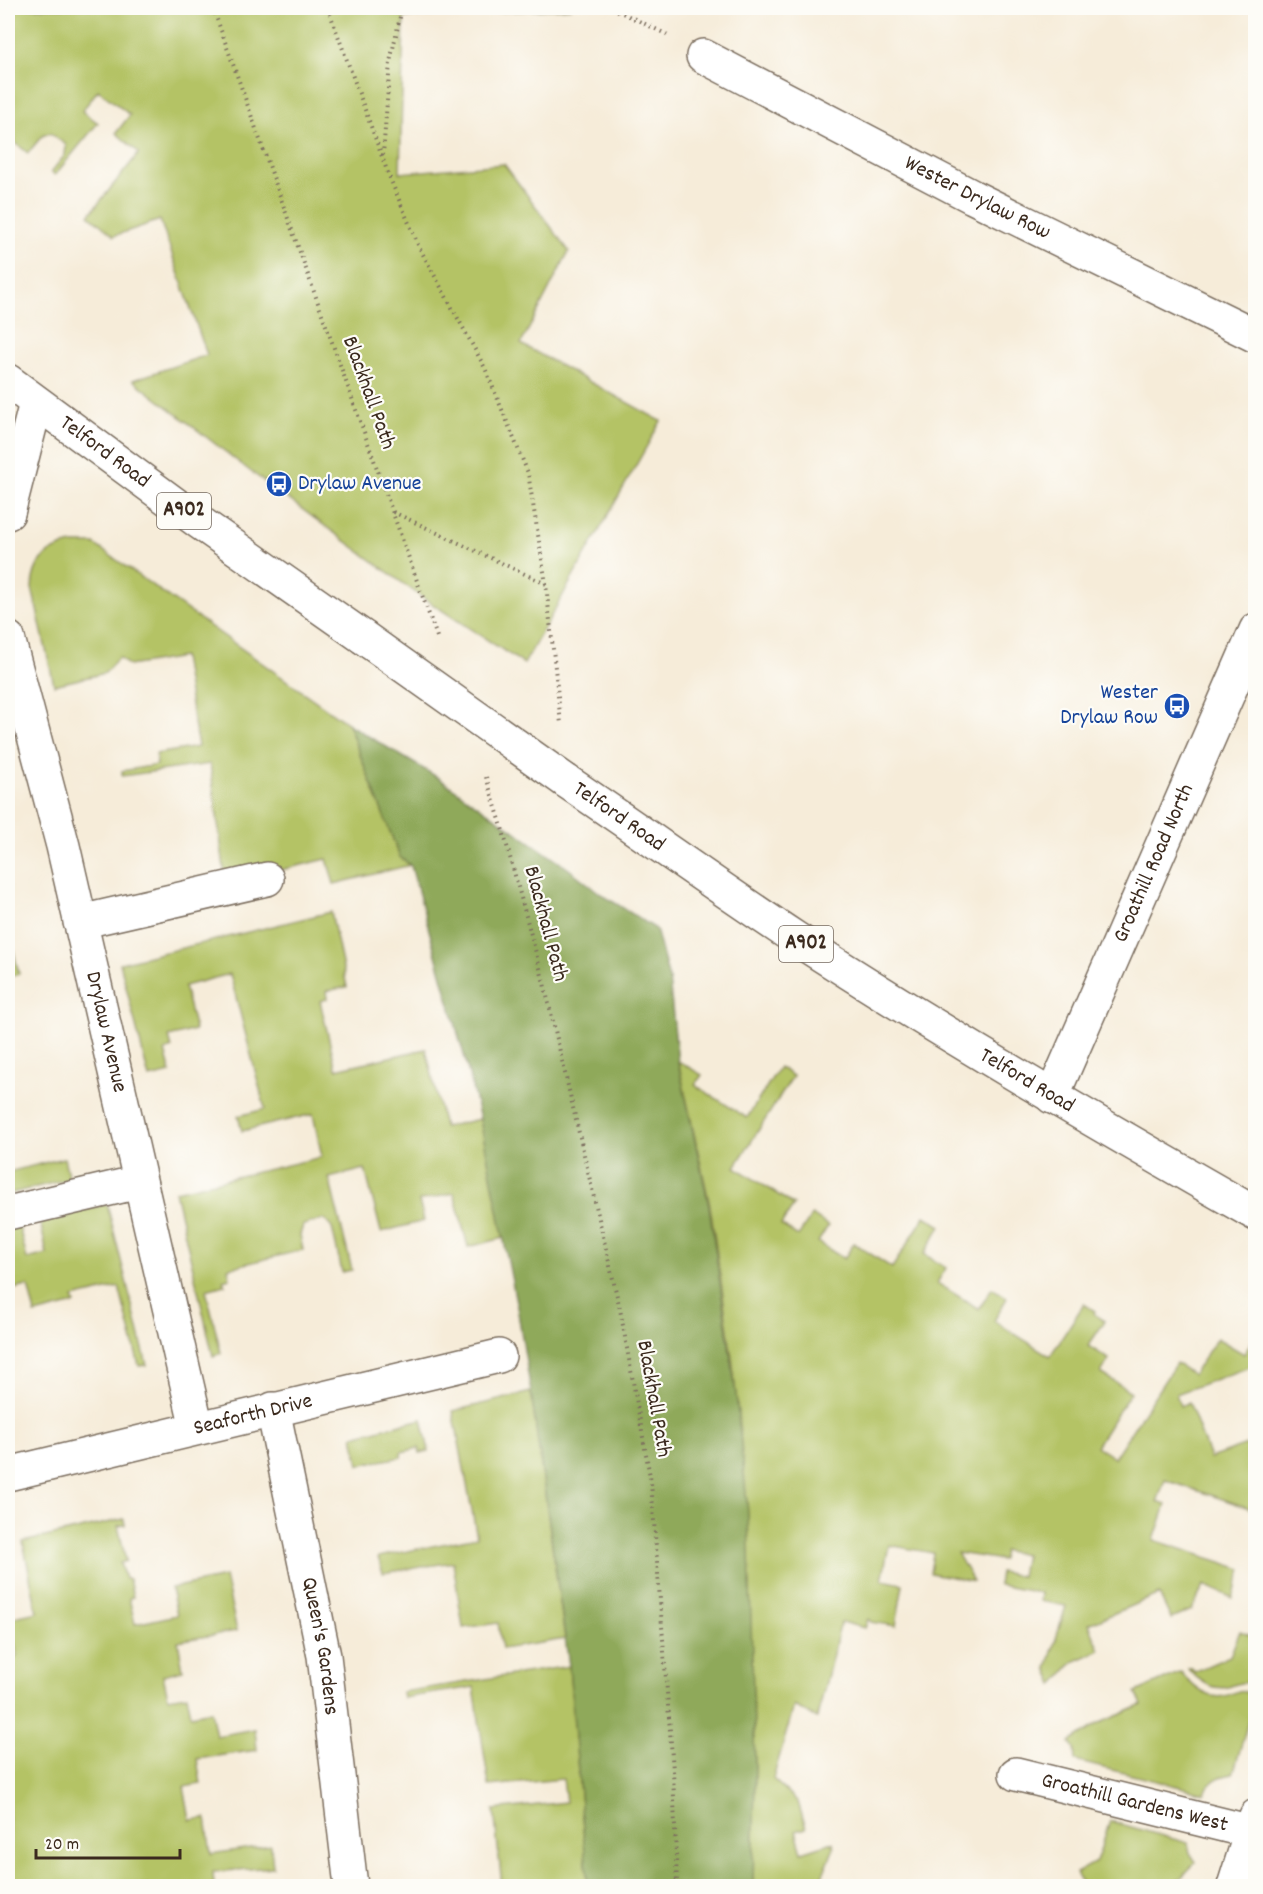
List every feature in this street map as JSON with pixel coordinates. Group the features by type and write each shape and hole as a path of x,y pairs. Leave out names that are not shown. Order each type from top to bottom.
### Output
{"street":[{"name":"Wester Drylaw Row","path":"703,56 973,197 1256,336"},
{"name":"Telford Road","path":"8,381 363,638 794,937 1052,1097 1256,1214"},
{"path":"8,513 36,403"},
{"name":"Groathill Road North","path":"1052,1097 1256,630"},
{"name":"Drylaw Avenue","path":"8,638 63,846 197,1428"},
{"path":"80,922 267,879"},
{"path":"8,1213 139,1182"},
{"name":"Seaforth Drive","path":"8,1474 499,1356"},
{"name":"Queen's Gardens","path":"273,1409 324,1656 351,1887"},
{"name":"Groathill Gardens West","path":"1016,1774 1254,1827"},
{"path":"1234,1887 1254,1827"}],"path":[{"name":"Blackhall Path","path":"213,8 439,642"},
{"path":"328,8 383,159 419,246 485,368 528,473 546,584 567,781"},
{"path":"383,159 390,62 402,8"},
{"path":"612,8 678,40 703,56"},
{"path":"392,511 546,584"},
{"name":"Blackhall Path","path":"485,775 501,820 544,983 620,1309 651,1482 673,1770 677,1887"}],"green space":[{"path":"8,8 571,8 404,17 400,173 504,164 569,251 521,344 661,421 524,664 423,598 250,471 133,380 207,355 160,220 114,236 89,215 139,153 116,133 130,115 98,90 82,111 98,123 55,175 51,172 65,155 66,145 50,133 42,136 28,153 8,137"},
{"path":"72,544 94,544 348,724 400,857 411,865 334,884 327,859 226,883 210,764 122,776 122,771 157,765 156,754 198,747 183,657 129,666 119,657 105,673 54,685 32,588 33,579 43,558 55,549"},
{"path":"348,724 437,777 601,894 656,929 669,979 678,1062 709,1206 736,1394 748,1512 755,1767 753,1886 588,1886 569,1666 531,1392 517,1307 480,1119 411,866 400,857"},
{"path":"331,912 347,987 326,991 327,999 320,1001 336,1069 426,1049 444,1127 480,1119 504,1238 468,1247 454,1193 419,1201 424,1221 381,1232 365,1169 329,1178 352,1270 342,1272 332,1228 324,1219 303,1225 300,1235 303,1250 228,1268 230,1278 223,1280 225,1285 206,1290 221,1353 213,1356 175,1191 322,1157 313,1114 242,1131 238,1116 265,1109 230,974 184,986 195,1030 169,1037 172,1048 165,1051 171,1073 149,1078 120,963"},
{"path":"13,949 19,974 8,977 8,950"},
{"path":"678,1061 702,1075 695,1085 747,1118 779,1067 793,1076 735,1167 794,1205 781,1225 798,1236 812,1215 828,1226 818,1242 844,1259 854,1243 892,1268 925,1216 941,1226 924,1254 946,1268 937,1283 979,1309 992,1288 1007,1298 994,1321 1050,1356 1084,1304 1095,1311 1094,1314 1105,1321 1088,1346 1109,1359 1101,1373 1131,1392 1096,1446 1114,1458 1176,1363 1193,1375 1217,1338 1244,1354 1255,1337 1255,1365 1176,1394 1180,1406 1189,1402 1210,1458 1255,1442 1255,1510 1165,1480 1157,1502 1166,1505 1154,1540 1242,1569 1233,1598 1204,1585 1192,1610 1171,1619 1159,1594 1089,1624 1100,1650 1073,1662 1054,1685 1047,1668 1066,1606 1040,1601 1041,1593 998,1585 1000,1572 1021,1576 1025,1554 1004,1551 1002,1560 957,1553 973,1581 930,1573 933,1553 889,1545 882,1580 903,1584 896,1626 871,1622 868,1619 865,1628 841,1622 817,1718 794,1706 773,1779 798,1802 806,1828 796,1831 802,1852 833,1842 834,1848 818,1886 753,1886 755,1768 747,1507 733,1365 710,1206"},
{"path":"64,1158 69,1179 8,1194 8,1172"},
{"path":"107,1204 147,1365 139,1366 119,1287 73,1298 75,1304 35,1314 28,1286 8,1290 8,1228 19,1226 27,1259 47,1254 40,1221"},
{"path":"531,1392 565,1639 502,1649 498,1623 463,1628 453,1562 383,1573 378,1557 477,1537 453,1411"},
{"path":"422,1419 429,1451 420,1453 419,1448 401,1452 402,1457 359,1465 353,1436"},
{"path":"124,1519 125,1525 118,1526 126,1561 120,1563 125,1579 129,1579 133,1597 129,1598 135,1624 177,1615 171,1588 225,1577 237,1631 178,1641 183,1670 163,1675 168,1698 187,1695 191,1715 211,1711 216,1736 255,1729 257,1750 197,1759 201,1784 184,1787 190,1820 206,1818 211,1854 271,1845 273,1867 213,1872 214,1886 8,1886 8,1660 17,1657 10,1618 37,1612 23,1542"},
{"path":"1240,1631 1255,1638 1255,1687 1245,1682 1222,1688 1211,1686 1201,1681 1188,1669 1191,1668 1194,1672 1230,1656"},
{"path":"569,1666 588,1886 502,1886 494,1810 566,1802 563,1779 489,1786 474,1687 403,1698 402,1692"},
{"path":"1181,1672 1206,1694 1218,1697 1242,1691 1255,1698 1233,1774 1216,1779 1205,1793 1075,1761 1074,1748 1070,1742 1100,1723 1142,1705 1136,1692"},
{"path":"1110,1821 1188,1843 1190,1853 1196,1862 1173,1886 1083,1886 1076,1873 1096,1862"}],"place":[{"name":"Drylaw Avenue","path":"279,484"},
{"name":"Wester Drylaw Row","path":"1177,706"}]}
